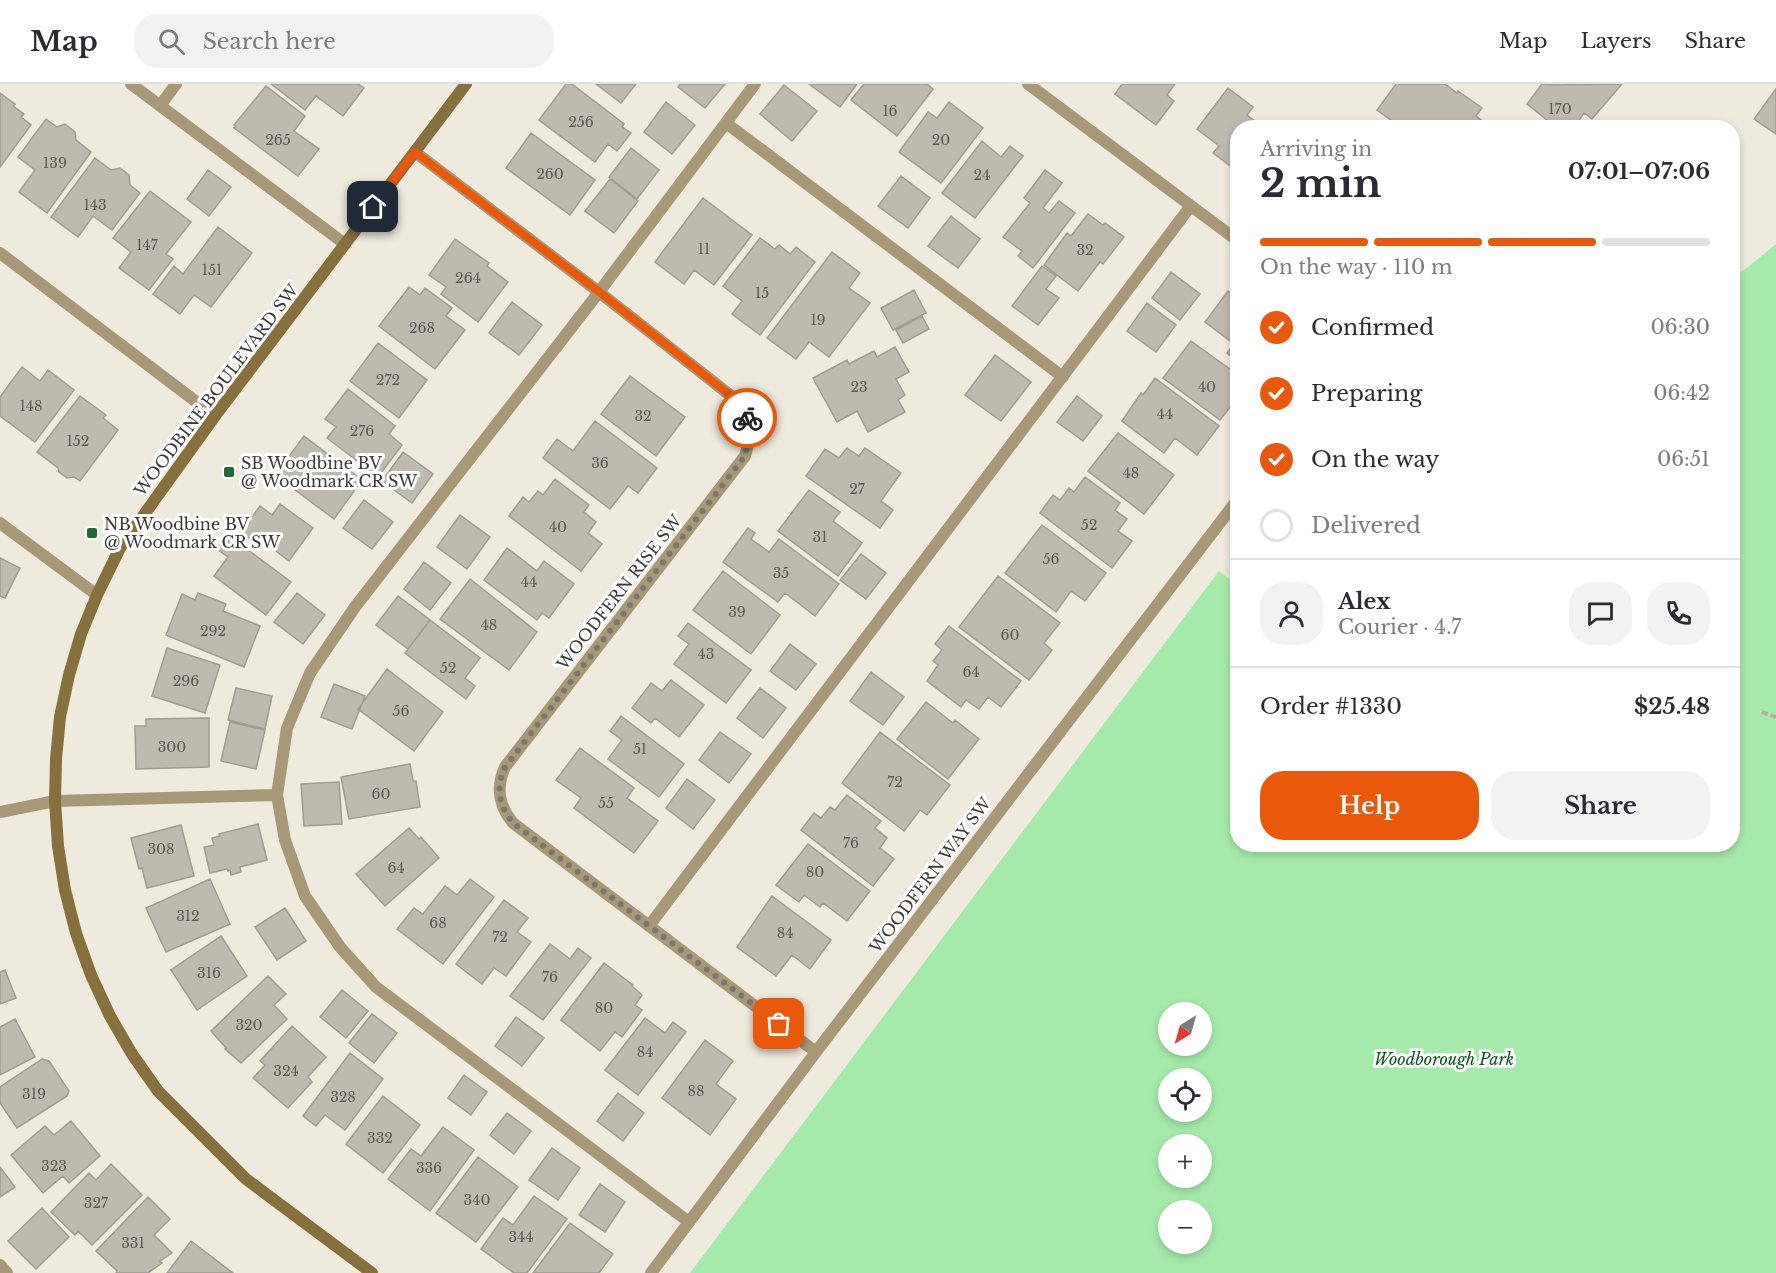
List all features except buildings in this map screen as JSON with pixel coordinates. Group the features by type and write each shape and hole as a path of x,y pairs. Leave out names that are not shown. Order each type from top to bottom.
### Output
{"street":[{"path":"131,84 345,244"},
{"path":"160,105 176,84"},
{"name":"WOODBINE BOULEVARD SW","path":"372,1273 246,1179 158,1090 132,1054 110,1016 76,933 63,879 55,801 59,728 69,675 81,634 120,548 215,416 466,84"},
{"path":"689,1222 376,987 340,947 305,896 285,840 276,795 286,728 310,673 355,607 755,84"},
{"path":"1028,84 1230,236"},
{"path":"726,123 1063,377"},
{"name":"WOODFERN RISE SW","path":"415,152 598,291 735,399 743,409 748,421 749,434 745,456 505,767 500,780 499,793 502,807 513,823 816,1052"},
{"path":"649,926 1191,207"},
{"path":"0,253 215,416"},
{"name":"WOODFERN WAY SW","path":"651,1273 816,1052 1230,509"},
{"path":"0,523 97,595"},
{"path":"0,812 55,801 276,795"},
{"path":"0,1265 7,1273"}],"path":[{"path":"1762,711 1776,717"}],"green space":[{"name":"Woodborough Park","path":"1776,244 1776,1273 690,1273 1219,571 1230,580 1230,852 1740,852 1740,273"}],"way so far":[{"path":"747,418 749,434 745,456 505,767 500,780 499,793 506,816 513,823 779,1024"}],"place":[{"name":"SB Woodbine BV @ Woodmark CR SW","path":"229,472"},
{"name":"NB Woodbine BV @ Woodmark CR SW","path":"92,533"}],"route":[{"path":"373,207 415,152 735,399 747,418"}]}
